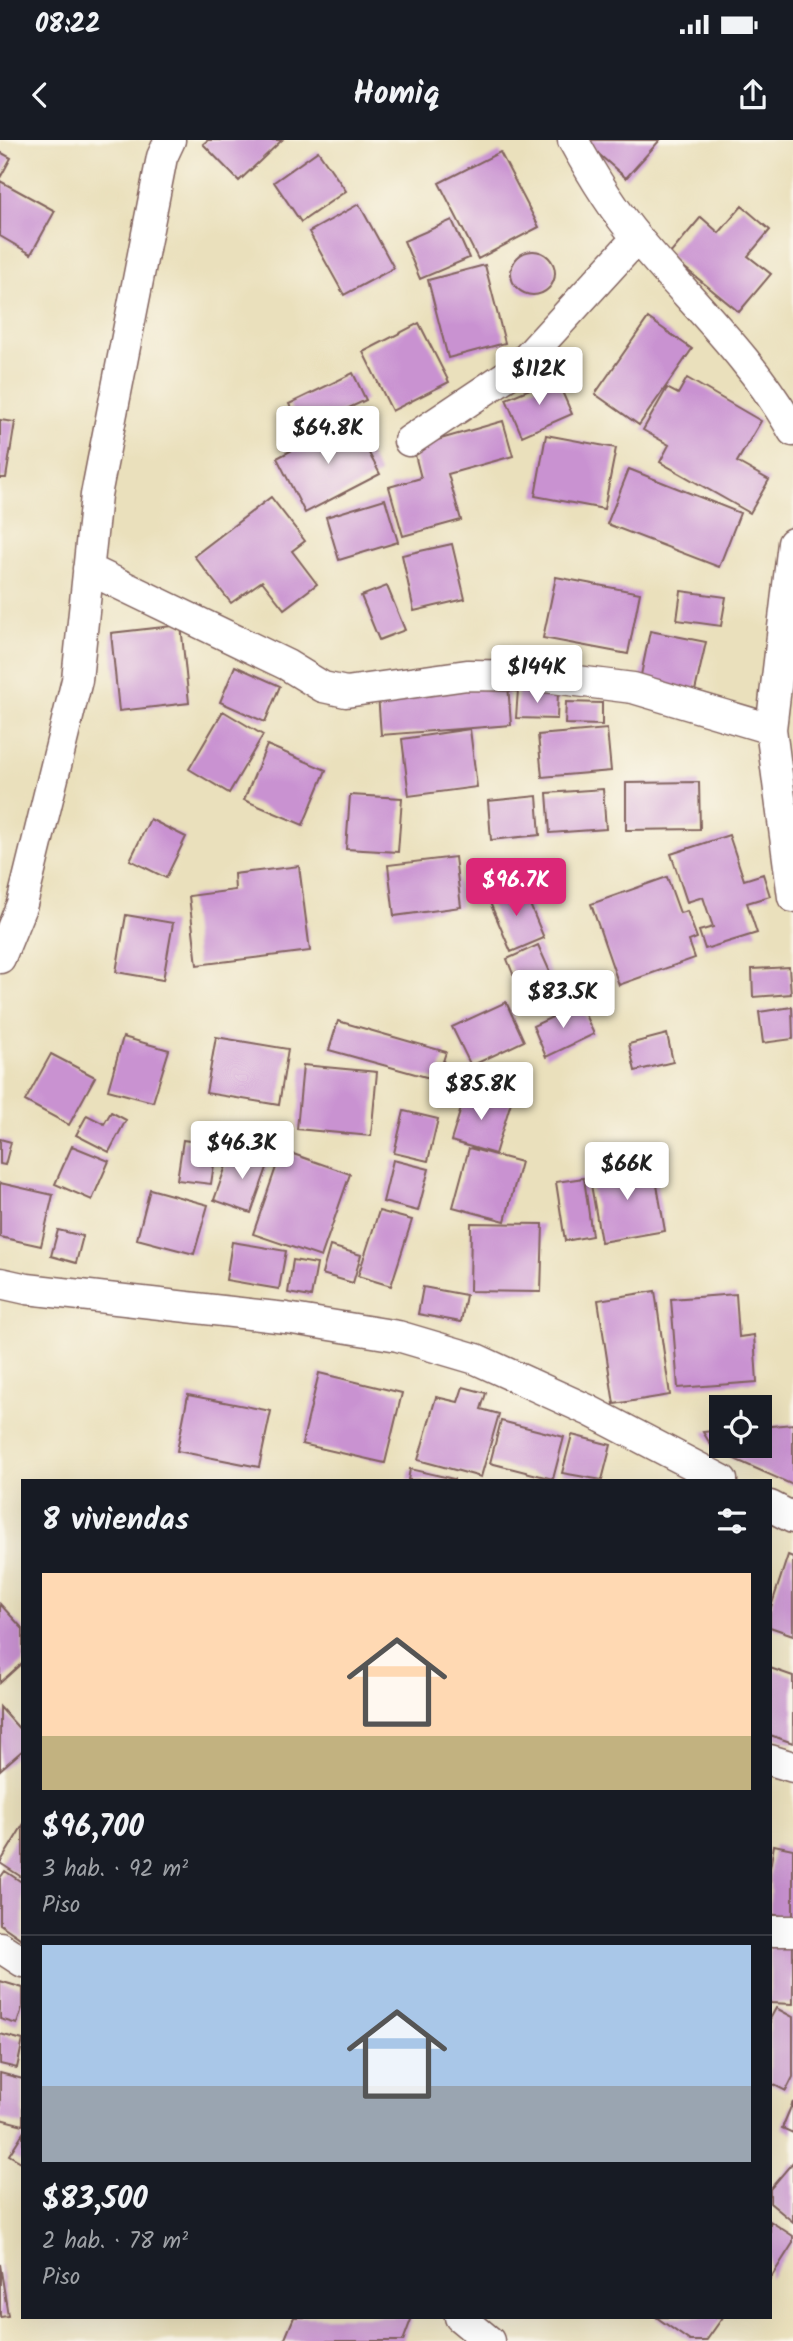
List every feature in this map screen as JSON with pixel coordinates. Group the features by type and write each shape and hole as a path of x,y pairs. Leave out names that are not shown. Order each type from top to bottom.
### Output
{"street":[{"path":"0,958 22,904 77,680 96,495 162,157 170,140"},
{"path":"573,140 596,182 637,237 777,401 793,431"},
{"path":"409,441 519,368 637,237"},
{"path":"793,543 771,729 793,897"},
{"path":"88,569 287,666 323,687 346,692 467,676 537,676 633,688 771,729"},
{"path":"0,1283 27,1289 286,1318 398,1336 476,1359 588,1410 720,1479"},
{"path":"772,1507 793,1518"},
{"path":"772,1761 793,1767"},
{"path":"772,1931 793,1931"},
{"path":"0,1947 21,1961"},
{"path":"462,2319 489,2341"}],"building":[{"path":"208,140 282,140 239,181 203,144"},
{"path":"660,140 626,178 585,142"},
{"path":"318,151 346,191 301,222 274,182"},
{"path":"0,152 11,158 0,178"},
{"path":"500,152 539,227 478,259 439,183"},
{"path":"0,181 55,211 31,254 0,236"},
{"path":"359,204 394,268 344,295 309,232"},
{"path":"742,206 770,230 748,256 771,274 739,312 669,255 701,217 719,233"},
{"path":"452,220 469,258 420,279 404,241"},
{"path":"533,251 548,258 555,273 548,288 533,295 518,288 511,273 518,258"},
{"path":"485,265 505,343 448,358 428,280"},
{"path":"648,318 692,349 639,425 595,394"},
{"path":"419,323 449,382 392,411 363,352"},
{"path":"353,373 366,400 302,430 289,404"},
{"path":"556,378 572,414 522,436 506,399"},
{"path":"687,378 761,421 737,462 769,480 750,513 660,462 669,445 643,430 667,388 678,394"},
{"path":"351,419 380,474 305,513 277,458"},
{"path":"0,420 15,422 6,478 0,478"},
{"path":"503,421 513,456 448,474 461,520 403,536 389,487 421,478 413,447"},
{"path":"546,435 616,448 604,509 535,496"},
{"path":"629,469 740,513 719,567 607,524"},
{"path":"271,497 305,541 292,551 317,584 284,609 262,581 231,603 194,556"},
{"path":"385,499 398,542 339,560 326,517"},
{"path":"452,544 465,599 414,611 402,555"},
{"path":"556,577 640,593 628,654 543,638"},
{"path":"387,586 405,630 379,640 361,596"},
{"path":"681,591 726,597 721,626 677,620"},
{"path":"181,625 189,703 119,711 111,633"},
{"path":"650,631 706,642 695,691 640,680"},
{"path":"235,666 280,686 265,722 220,702"},
{"path":"508,684 511,725 381,735 378,694"},
{"path":"518,690 558,691 557,719 516,718"},
{"path":"566,702 602,703 602,725 565,724"},
{"path":"223,711 263,735 229,793 189,769"},
{"path":"470,729 477,787 409,796 402,739"},
{"path":"607,729 611,771 542,777 538,735"},
{"path":"267,745 326,770 303,825 244,800"},
{"path":"699,782 700,829 626,830 626,783"},
{"path":"603,789 606,829 550,833 547,793"},
{"path":"350,795 402,798 398,852 346,849"},
{"path":"537,796 540,835 491,840 488,801"},
{"path":"150,819 186,837 166,878 130,860"},
{"path":"729,835 744,880 763,874 770,896 747,903 757,933 705,949 699,931 713,927 703,897 687,902 671,854"},
{"path":"455,857 461,907 394,916 388,865"},
{"path":"299,866 310,951 197,965 189,896 235,890 234,874"},
{"path":"667,877 680,913 687,911 697,938 689,941 695,958 619,985 591,904"},
{"path":"521,883 544,938 511,952 488,898"},
{"path":"126,915 173,923 163,980 116,972"},
{"path":"538,945 559,992 526,1006 507,959"},
{"path":"789,967 791,994 753,997 752,969"},
{"path":"506,1002 524,1041 471,1066 452,1027"},
{"path":"580,1004 594,1034 546,1057 533,1026"},
{"path":"792,1007 793,1039 763,1043 759,1012"},
{"path":"338,1021 446,1052 437,1080 329,1050"},
{"path":"667,1034 673,1062 635,1071 629,1044"},
{"path":"123,1037 169,1050 153,1102 108,1090"},
{"path":"216,1037 288,1049 279,1105 206,1093"},
{"path":"51,1054 95,1077 69,1125 25,1101"},
{"path":"303,1065 377,1072 371,1136 297,1129"},
{"path":"467,1089 511,1102 495,1154 451,1141"},
{"path":"404,1111 438,1119 428,1161 394,1153"},
{"path":"111,1112 126,1120 109,1152 76,1135 87,1115 104,1124"},
{"path":"0,1139 11,1142 5,1165 0,1164"},
{"path":"183,1140 217,1145 211,1184 177,1180"},
{"path":"72,1146 109,1161 92,1200 55,1184"},
{"path":"469,1148 521,1162 505,1221 453,1207"},
{"path":"232,1149 269,1162 251,1213 214,1200"},
{"path":"282,1150 350,1174 321,1257 253,1234"},
{"path":"393,1160 429,1169 418,1211 383,1202"},
{"path":"653,1162 665,1231 601,1242 589,1173"},
{"path":"584,1178 592,1236 565,1241 556,1182"},
{"path":"0,1183 53,1195 41,1246 0,1237"},
{"path":"150,1189 208,1205 194,1254 137,1239"},
{"path":"379,1211 412,1220 391,1286 358,1276"},
{"path":"471,1223 543,1224 541,1292 470,1291"},
{"path":"58,1230 83,1236 76,1263 51,1256"},
{"path":"232,1242 286,1251 279,1289 226,1280"},
{"path":"330,1246 361,1255 353,1283 322,1274"},
{"path":"293,1260 317,1264 311,1297 288,1293"},
{"path":"423,1287 466,1295 461,1322 418,1314"},
{"path":"655,1291 670,1395 614,1404 598,1300"},
{"path":"736,1294 739,1337 754,1335 757,1382 678,1388 671,1299"},
{"path":"319,1373 402,1393 385,1463 302,1444"},
{"path":"463,1387 486,1393 481,1409 499,1414 481,1477 418,1460 436,1397 458,1402"},
{"path":"188,1395 271,1411 259,1467 177,1451"},
{"path":"501,1421 564,1437 553,1479 490,1463"},
{"path":"793,1424 793,1485 732,1458 772,1458 772,1426"},
{"path":"709,1431 709,1442 703,1432"},
{"path":"572,1435 611,1445 602,1479 562,1473"},
{"path":"410,1469 454,1479 408,1479"},
{"path":"788,1555 793,1557 793,1635 772,1628 772,1604"},
{"path":"0,1604 21,1627 21,1664 0,1683"},
{"path":"772,1669 793,1676 793,1743 772,1736"},
{"path":"0,1707 21,1731 21,1752 0,1770"},
{"path":"21,1828 21,1877 0,1863"},
{"path":"774,1845 793,1849 793,1918 772,1914"},
{"path":"5,1871 21,1882 21,1939 0,1924 0,1878"},
{"path":"772,1938 793,1939 793,2004 772,2003"},
{"path":"0,1981 21,1987 21,2011 17,2024 0,2019"},
{"path":"776,2008 793,2017 793,2077 786,2091 772,2084 772,2015"},
{"path":"0,2034 21,2039 17,2068 0,2064"},
{"path":"0,2073 21,2078 21,2124 0,2119"},
{"path":"793,2102 793,2133 782,2128"},
{"path":"21,2136 21,2162 9,2155"},
{"path":"793,2162 793,2222 772,2205 772,2187"},
{"path":"772,2222 793,2236 793,2243 772,2276"},
{"path":"0,2264 8,2316 0,2317"},
{"path":"293,2319 411,2319 403,2341 284,2341"},
{"path":"659,2319 722,2319 706,2341 690,2341"}]}
